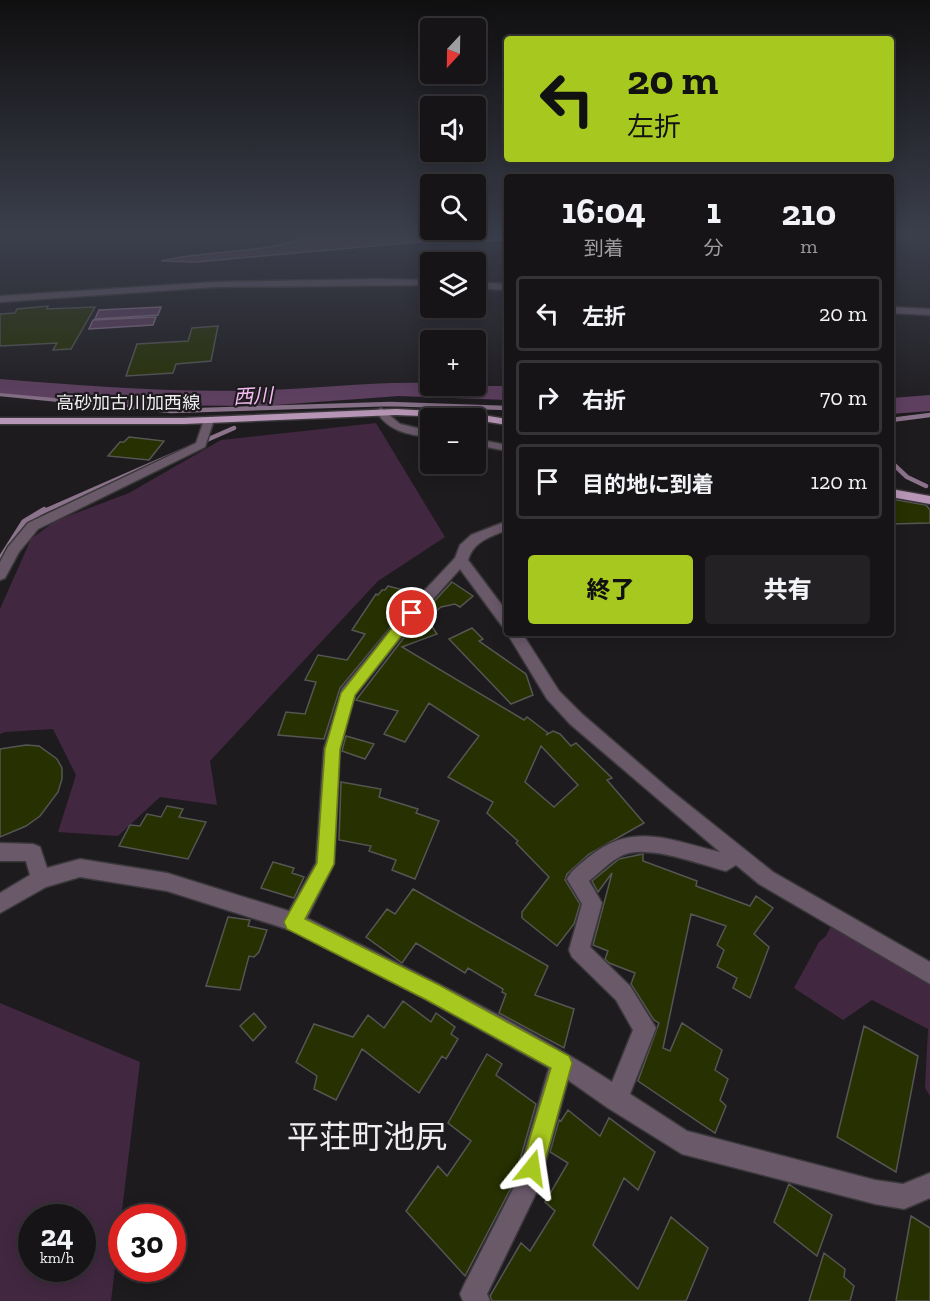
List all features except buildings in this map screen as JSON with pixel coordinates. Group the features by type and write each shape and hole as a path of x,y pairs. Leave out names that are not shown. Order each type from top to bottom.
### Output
{"main road":[{"name":"高砂加古川加西線","path":"0,421 209,420 381,411 447,413 504,422"},
{"path":"895,494 930,500"}],"street":[{"path":"0,299 43,296"},
{"path":"894,310 930,312"},
{"path":"381,411 385,419 401,429 420,432"},
{"path":"0,575 13,550 33,526 201,445 209,420"},
{"path":"486,444 504,447"},
{"path":"294,922 326,864 332,749 348,693 412,613 461,560 465,548 476,538 504,526"},
{"path":"461,560 504,618"},
{"path":"516,636 553,695 576,719 736,854 766,878 930,974"},
{"path":"616,1100 645,1028 623,993 579,950 592,903 577,879 610,853 627,845 645,844 726,862 736,854"},
{"path":"0,852 33,853 41,879"},
{"path":"0,904 41,879 80,868 167,882 294,922 432,992 562,1063 682,1142 875,1192 904,1197 930,1185"},
{"path":"477,1301 473,1294 526,1190 562,1063"}],"shaded area":[{"path":"161,307 158,315 95,319 99,310"},
{"path":"156,317 153,325 89,329 93,320"},
{"path":"376,423 445,537 378,581 210,761 217,805 160,797 118,836 58,832 76,775 53,729 0,734 0,609 31,539 55,521 129,493 221,440"},
{"path":"832,924 930,983 930,1096 925,1088 928,1029 872,1000 843,1020 794,988 819,942 826,936"},
{"path":"0,1003 140,1062 123,1204 108,1204 108,1282 113,1282 111,1301 0,1301"}],"waterway":[{"name":"西川","path":"0,386 131,397 262,398 399,389 504,393"},
{"path":"0,394 171,411 390,404 504,408"},
{"name":"西川","path":"894,406 930,403"},
{"path":"894,420 930,415"},
{"path":"42,512 234,428"},
{"path":"894,465 907,477 926,486"},
{"path":"0,560 24,522 44,510"}],"district":[{"name":"平荘町池尻","path":"367,1137"}],"route":[{"path":"412,613 348,693 332,749 326,864 294,922 432,992 495,1029 562,1063 532,1168"}]}
